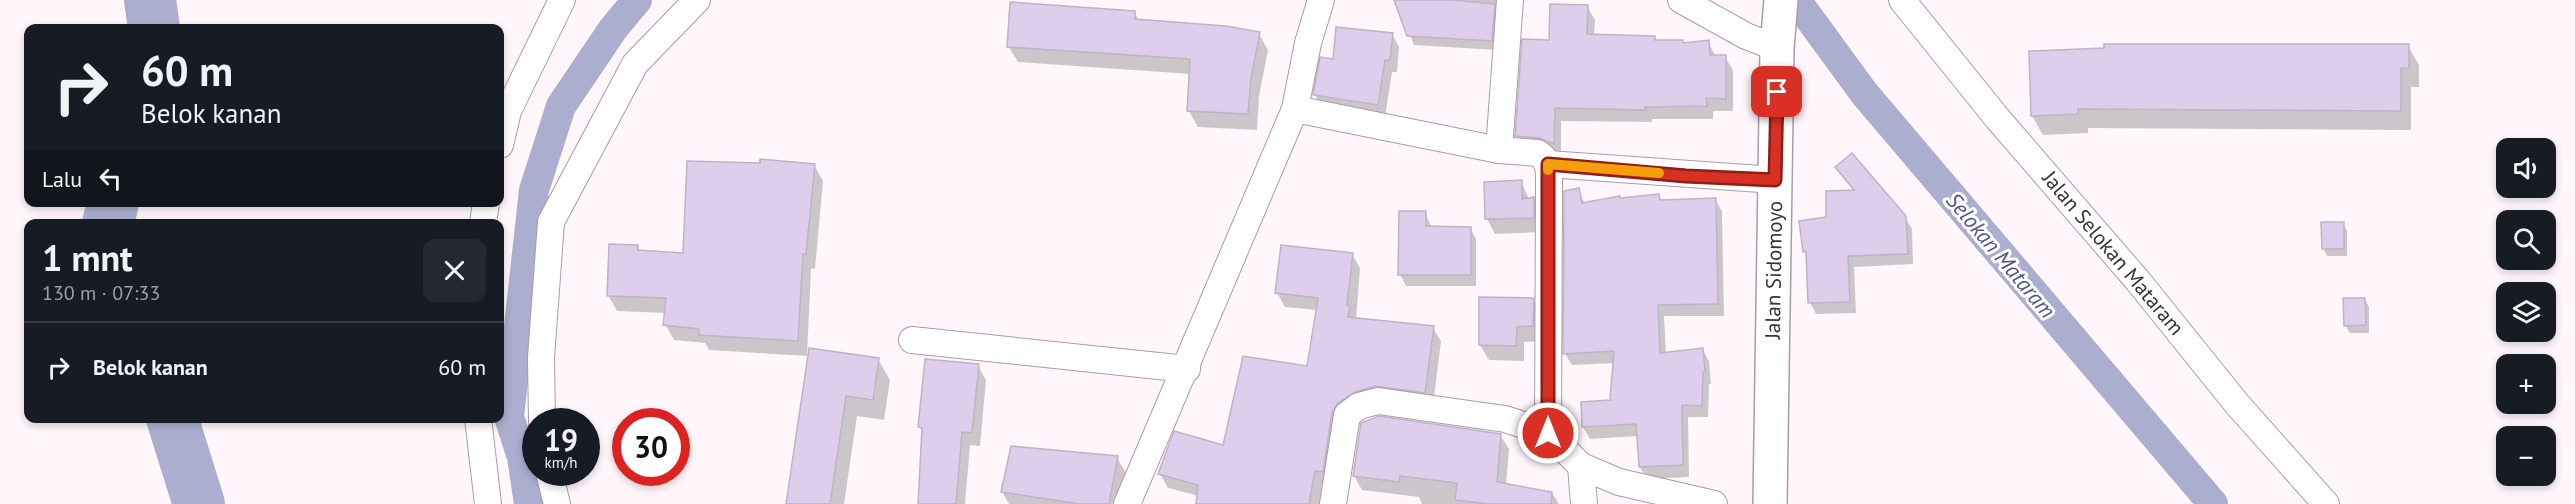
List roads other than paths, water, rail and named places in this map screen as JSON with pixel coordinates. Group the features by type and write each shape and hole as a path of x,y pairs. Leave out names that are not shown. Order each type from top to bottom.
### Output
{"main road":[{"name":"Jalan Sidomoyo","path":"1770,504 1777,48 1781,4"}],"street":[{"path":"504,128 508,111 562,0"},
{"path":"542,408 541,358 551,222 635,64 698,0"},
{"path":"1127,504 1187,369 1206,315 1295,109 1308,43 1321,0"},
{"path":"1498,150 1510,0"},
{"path":"1681,0 1746,36 1777,48"},
{"name":"Jalan Selokan Mataram","path":"1902,0 1998,119 2138,281 2237,404 2326,504"},
{"path":"1295,109 1498,150 1538,153 1548,164 1548,433"},
{"path":"1548,164 1686,176 1775,180"},
{"path":"912,340 1187,369"},
{"path":"1332,504 1347,415 1359,405 1378,401 1505,419 1548,433 1581,466 1619,482 1714,504"},
{"path":"479,423 488,504"},
{"path":"1581,466 1584,504"},
{"path":"552,486 557,504"}],"waterway":[{"path":"150,0 153,24"},
{"name":"Selokan Mataram","path":"529,504 522,457 509,417 534,190 561,106 613,29 637,0"},
{"name":"Selokan Mataram","path":"1796,0 1864,93 2213,504"},
{"path":"109,219 112,207"},
{"path":"174,423 199,504"}]}
